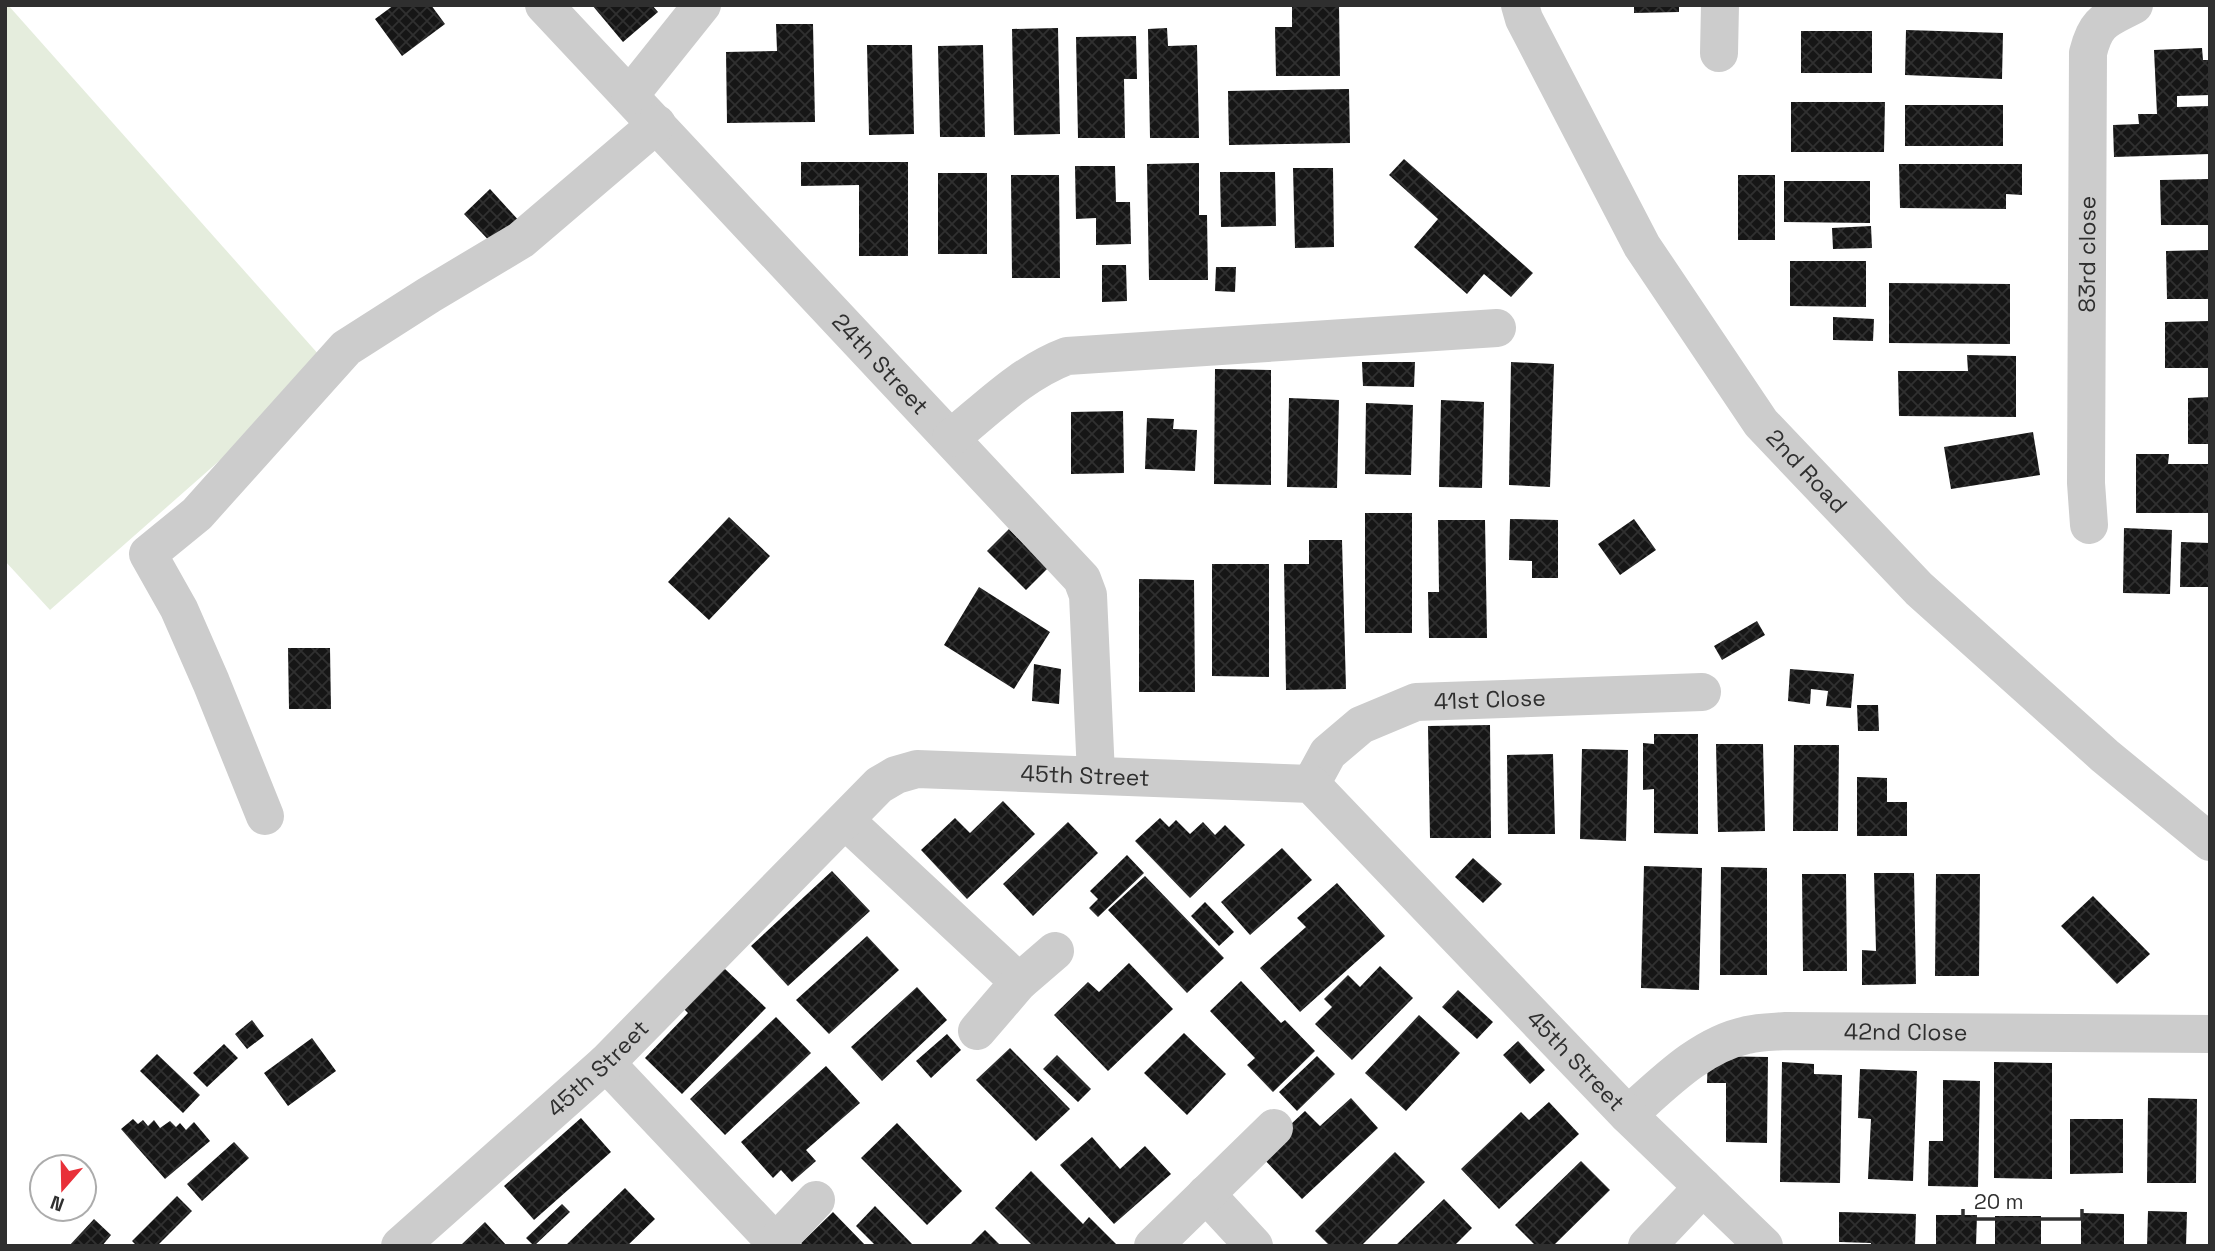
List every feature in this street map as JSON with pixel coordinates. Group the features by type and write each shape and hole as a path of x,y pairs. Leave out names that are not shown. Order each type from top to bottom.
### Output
{"street":[{"name":"24th Street","path":"544,5 1083,579 1087,595 1096,775"},
{"path":"630,95 702,5"},
{"name":"2nd Road","path":"1520,5 1524,19 1576,122 1642,246 1761,423 1919,589 2105,756 2210,842"},
{"path":"1719,53 1720,5"},
{"name":"83rd close","path":"2089,525 2086,483 2088,53 2092,35 2102,22 2134,5"},
{"path":"265,816 190,633 148,554 197,514 346,348 521,240 657,124"},
{"path":"951,438 1018,382 1043,365 1067,356 1497,328"},
{"name":"41st Close","path":"1311,784 1328,753 1361,725 1416,702 1702,692"},
{"name":"45th Street","path":"400,1246 606,1063 879,785 896,775 917,769 1311,784 1628,1115 1764,1246"},
{"path":"846,821 1019,982"},
{"path":"977,1031 1019,982 1055,951"},
{"name":"42nd Close","path":"1628,1115 1680,1070 1715,1046 1747,1034 1786,1031 2210,1034"},
{"path":"606,1063 774,1244 816,1200"},
{"path":"1153,1246 1274,1128"},
{"path":"1647,1246 1703,1187"},
{"path":"1206,1194 1254,1246"}],"green space":[{"path":"5,5 8,5 328,365 50,610 5,561"}],"building":[{"path":"394,5 431,5 445,24 402,56 375,19"},
{"path":"592,5 652,5 658,12 623,42"},
{"path":"1292,5 1339,5 1340,76 1276,76 1275,27 1292,27"},
{"path":"1634,5 1679,5 1679,12 1634,13"},
{"path":"776,24 813,24 815,122 727,123 726,52 777,51"},
{"path":"1058,28 1060,134 1014,135 1012,29"},
{"path":"1167,28 1168,46 1197,45 1199,138 1150,138 1148,29"},
{"path":"1906,30 2003,33 2002,79 1905,75"},
{"path":"1801,31 1872,31 1872,73 1801,73"},
{"path":"1136,36 1137,79 1124,79 1125,138 1078,138 1076,37"},
{"path":"867,45 912,45 914,134 869,135"},
{"path":"983,45 985,137 940,137 938,46"},
{"path":"2202,48 2203,60 2210,60 2210,95 2177,96 2177,107 2210,106 2210,154 2114,157 2113,125 2139,124 2138,114 2157,114 2154,50"},
{"path":"1349,89 1350,143 1229,145 1228,91"},
{"path":"1791,102 1885,102 1884,152 1791,152"},
{"path":"1905,105 2003,105 2003,146 1905,146"},
{"path":"1404,159 1533,273 1511,297 1484,274 1467,294 1414,247 1438,219 1389,175"},
{"path":"801,162 908,162 908,256 859,256 859,185 801,186"},
{"path":"1199,163 1199,215 1207,215 1208,280 1149,280 1147,164"},
{"path":"1899,164 2022,164 2022,195 2006,194 2006,209 1900,208"},
{"path":"1075,166 1115,166 1116,202 1130,202 1131,244 1096,245 1096,218 1076,219"},
{"path":"1293,168 1333,168 1334,247 1295,248"},
{"path":"1220,172 1275,172 1276,226 1221,227"},
{"path":"938,173 987,173 987,254 938,254"},
{"path":"1011,175 1059,175 1060,278 1012,278"},
{"path":"1738,175 1775,175 1775,240 1738,240"},
{"path":"2210,179 2210,225 2161,225 2160,180"},
{"path":"1784,181 1870,181 1870,223 1784,222"},
{"path":"490,189 522,224 496,248 464,214"},
{"path":"1871,226 1872,248 1833,249 1832,228"},
{"path":"2210,250 2210,299 2167,299 2166,251"},
{"path":"1790,261 1866,261 1866,307 1790,306"},
{"path":"1102,265 1126,265 1127,301 1102,302"},
{"path":"1216,267 1236,267 1235,292 1215,291"},
{"path":"1889,283 2010,284 2010,344 1889,343"},
{"path":"1833,317 1874,319 1873,341 1833,340"},
{"path":"2210,321 2210,368 2165,368 2165,322"},
{"path":"1967,355 2016,356 2016,417 1899,416 1898,371 1968,371"},
{"path":"1362,362 1415,362 1414,387 1363,386"},
{"path":"1511,362 1554,364 1550,487 1509,485"},
{"path":"1215,369 1271,370 1271,485 1214,484"},
{"path":"2210,397 2210,444 2188,444 2188,398"},
{"path":"1289,398 1339,400 1337,488 1287,487"},
{"path":"1441,400 1484,402 1482,488 1439,487"},
{"path":"1366,403 1413,405 1411,475 1365,474"},
{"path":"1123,411 1124,473 1071,474 1071,412"},
{"path":"1147,418 1174,419 1173,429 1197,430 1195,471 1145,469"},
{"path":"2033,432 2040,475 1951,489 1944,447"},
{"path":"2136,454 2169,454 2168,464 2210,464 2210,513 2136,513"},
{"path":"1365,513 1412,513 1412,633 1365,633"},
{"path":"729,517 770,556 709,620 668,582"},
{"path":"1510,519 1558,520 1558,578 1532,578 1532,561 1509,560"},
{"path":"1634,519 1656,550 1620,575 1598,544"},
{"path":"1438,520 1485,520 1487,638 1429,638 1428,592 1439,592"},
{"path":"2124,528 2172,530 2170,594 2123,593"},
{"path":"1009,529 1048,568 1026,590 987,551"},
{"path":"1309,540 1342,540 1346,689 1286,690 1284,564 1309,564"},
{"path":"2181,542 2210,543 2210,587 2180,587"},
{"path":"1212,564 1269,564 1269,677 1212,676"},
{"path":"1139,579 1194,580 1195,692 1139,692"},
{"path":"979,587 1050,632 1014,689 944,645"},
{"path":"1757,621 1765,635 1722,660 1714,646"},
{"path":"288,648 330,648 331,709 289,709"},
{"path":"1034,664 1061,669 1059,704 1032,701"},
{"path":"1790,669 1854,674 1851,708 1826,706 1828,691 1811,689 1810,704 1788,701"},
{"path":"1857,705 1878,705 1879,731 1858,731"},
{"path":"1490,725 1491,838 1430,838 1428,726"},
{"path":"1654,734 1698,734 1698,834 1654,833 1654,789 1643,790 1643,743 1654,744"},
{"path":"1716,744 1763,744 1765,831 1718,832"},
{"path":"1794,745 1839,745 1838,831 1793,831"},
{"path":"1582,749 1628,750 1626,841 1580,839"},
{"path":"1553,754 1555,834 1508,834 1507,755"},
{"path":"1857,777 1887,778 1887,802 1907,802 1907,836 1857,836"},
{"path":"1003,801 1035,834 967,899 921,850 955,818 970,833"},
{"path":"1160,818 1169,827 1176,820 1190,834 1203,822 1215,835 1225,825 1245,845 1190,898 1135,841"},
{"path":"1068,822 1098,853 1033,916 1003,884"},
{"path":"1282,848 1312,880 1250,935 1221,902"},
{"path":"1127,855 1144,873 1098,917 1089,908 1098,899 1090,891"},
{"path":"1473,858 1502,884 1483,903 1455,877"},
{"path":"1644,866 1702,868 1699,990 1641,988"},
{"path":"1721,867 1767,868 1767,975 1720,975"},
{"path":"832,871 870,911 788,986 751,946"},
{"path":"1874,873 1914,873 1916,984 1862,985 1862,950 1876,951"},
{"path":"1802,874 1846,874 1847,971 1803,971"},
{"path":"1936,874 1980,874 1979,976 1935,976"},
{"path":"1145,876 1224,958 1187,993 1108,910"},
{"path":"1337,883 1385,936 1300,1012 1260,968 1306,927 1297,918"},
{"path":"2093,896 2150,954 2117,984 2061,926"},
{"path":"1205,902 1234,932 1219,946 1191,916"},
{"path":"867,936 899,970 829,1034 796,1000"},
{"path":"1129,963 1173,1009 1108,1071 1054,1015 1088,982 1099,992"},
{"path":"1380,966 1413,998 1352,1060 1315,1024 1332,1007 1324,999 1348,975 1360,987"},
{"path":"725,969 766,1008 682,1094 645,1058 688,1013 673,998"},
{"path":"1241,981 1281,1023 1285,1020 1315,1051 1273,1092 1247,1065 1255,1058 1210,1011"},
{"path":"917,987 947,1020 882,1081 851,1047"},
{"path":"1458,990 1493,1022 1477,1039 1442,1007"},
{"path":"1419,1015 1460,1053 1406,1111 1365,1073"},
{"path":"776,1017 811,1053 725,1135 690,1099"},
{"path":"252,1020 264,1036 247,1049 235,1034"},
{"path":"1184,1033 1226,1074 1187,1115 1144,1073"},
{"path":"947,1034 961,1050 931,1078 916,1061"},
{"path":"312,1038 336,1071 288,1106 264,1073"},
{"path":"1518,1041 1545,1070 1530,1084 1503,1055"},
{"path":"224,1044 238,1058 207,1087 193,1073"},
{"path":"1010,1048 1070,1109 1036,1141 976,1080"},
{"path":"157,1054 200,1095 183,1113 140,1071"},
{"path":"1057,1055 1091,1089 1078,1102 1043,1069"},
{"path":"1317,1056 1335,1074 1297,1111 1279,1092"},
{"path":"1708,1056 1768,1057 1767,1143 1726,1142 1726,1083 1707,1083"},
{"path":"1782,1062 1814,1064 1814,1074 1842,1075 1840,1183 1780,1182"},
{"path":"1994,1062 2052,1063 2052,1179 1994,1178"},
{"path":"826,1066 860,1103 806,1150 816,1161 792,1182 781,1170 773,1178 741,1142"},
{"path":"1860,1069 1917,1071 1913,1181 1868,1179 1871,1119 1858,1118"},
{"path":"1943,1080 1980,1081 1978,1187 1928,1186 1929,1141 1943,1141"},
{"path":"1351,1098 1378,1128 1302,1199 1259,1154 1305,1111 1320,1126"},
{"path":"2148,1098 2197,1099 2196,1183 2147,1183"},
{"path":"1549,1102 1579,1134 1499,1209 1461,1169 1521,1112 1529,1120"},
{"path":"581,1118 611,1152 534,1220 504,1186"},
{"path":"133,1119 138,1124 143,1120 148,1126 154,1120 160,1128 170,1121 176,1127 180,1123 186,1130 194,1122 210,1141 165,1179 121,1129"},
{"path":"2070,1119 2123,1119 2123,1173 2070,1174"},
{"path":"897,1123 962,1191 927,1225 861,1158"},
{"path":"1092,1137 1120,1169 1145,1146 1171,1174 1114,1224 1060,1165"},
{"path":"234,1142 249,1158 202,1201 187,1184"},
{"path":"1395,1152 1425,1182 1361,1246 1330,1246 1315,1231"},
{"path":"1581,1161 1610,1190 1553,1246 1536,1246 1515,1225"},
{"path":"1031,1171 1083,1224 1089,1217 1118,1246 1033,1246 995,1208"},
{"path":"625,1188 655,1219 627,1246 565,1246"},
{"path":"177,1196 192,1211 157,1246 137,1246 132,1241"},
{"path":"1444,1199 1472,1228 1454,1246 1395,1246"},
{"path":"562,1204 570,1212 534,1246 526,1238"},
{"path":"875,1206 914,1246 876,1246 856,1226"},
{"path":"2148,1211 2187,1212 2186,1246 2147,1246"},
{"path":"833,1212 866,1246 804,1246 801,1243"},
{"path":"1839,1212 1916,1214 1915,1246 1871,1246 1871,1243 1839,1242"},
{"path":"2081,1213 2124,1214 2124,1246 2081,1246"},
{"path":"1936,1215 1977,1215 1976,1246 1936,1246"},
{"path":"1995,1216 2041,1216 2041,1246 1995,1246"},
{"path":"485,1222 507,1246 460,1246"},
{"path":"90,1223 98,1223 111,1235 102,1246 69,1246"},
{"path":"985,1230 1001,1246 969,1246"}]}
